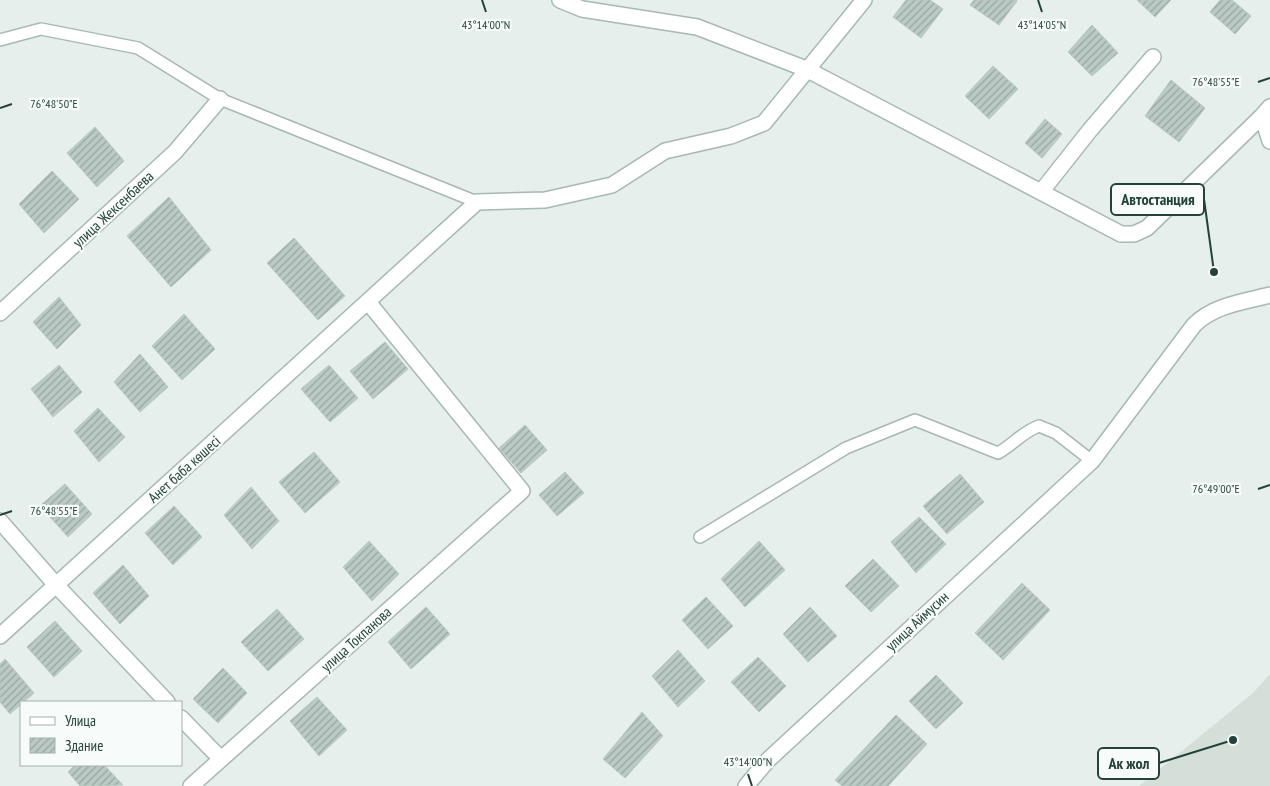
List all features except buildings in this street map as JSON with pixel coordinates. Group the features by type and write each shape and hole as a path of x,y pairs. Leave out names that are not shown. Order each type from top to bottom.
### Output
{"street":[{"path":"560,0 582,9 697,27 806,70 1121,234 1134,234 1147,228 1266,111"},
{"path":"476,202 545,200 612,185 665,151 731,136 764,123 864,0"},
{"path":"1041,192 1090,130 1153,57"},
{"name":"улица Жексенбаева","path":"0,313 175,152 220,99"},
{"path":"1266,111 1270,141"},
{"name":"Анет баба көшесі","path":"0,636 476,202"},
{"name":"улица Аймусин","path":"746,786 768,760 986,556 1092,461 1194,325 1204,315 1214,310 1270,295"},
{"name":"улица Токпанова","path":"191,786 522,491 368,302"},
{"path":"0,521 56,585 166,701"},
{"path":"182,719 221,759"}],"lane":[{"path":"0,40 41,29 138,48 220,99 476,202"},
{"path":"700,537 846,448 915,420 998,453 1008,448 1025,431 1038,426 1056,433 1092,461"}],"shaded area":[{"path":"1270,674 1270,786 1139,786 1253,693"}],"place":[{"name":"Автостанция","path":"1214,272"},
{"name":"Ак жол","path":"1233,740"}]}
